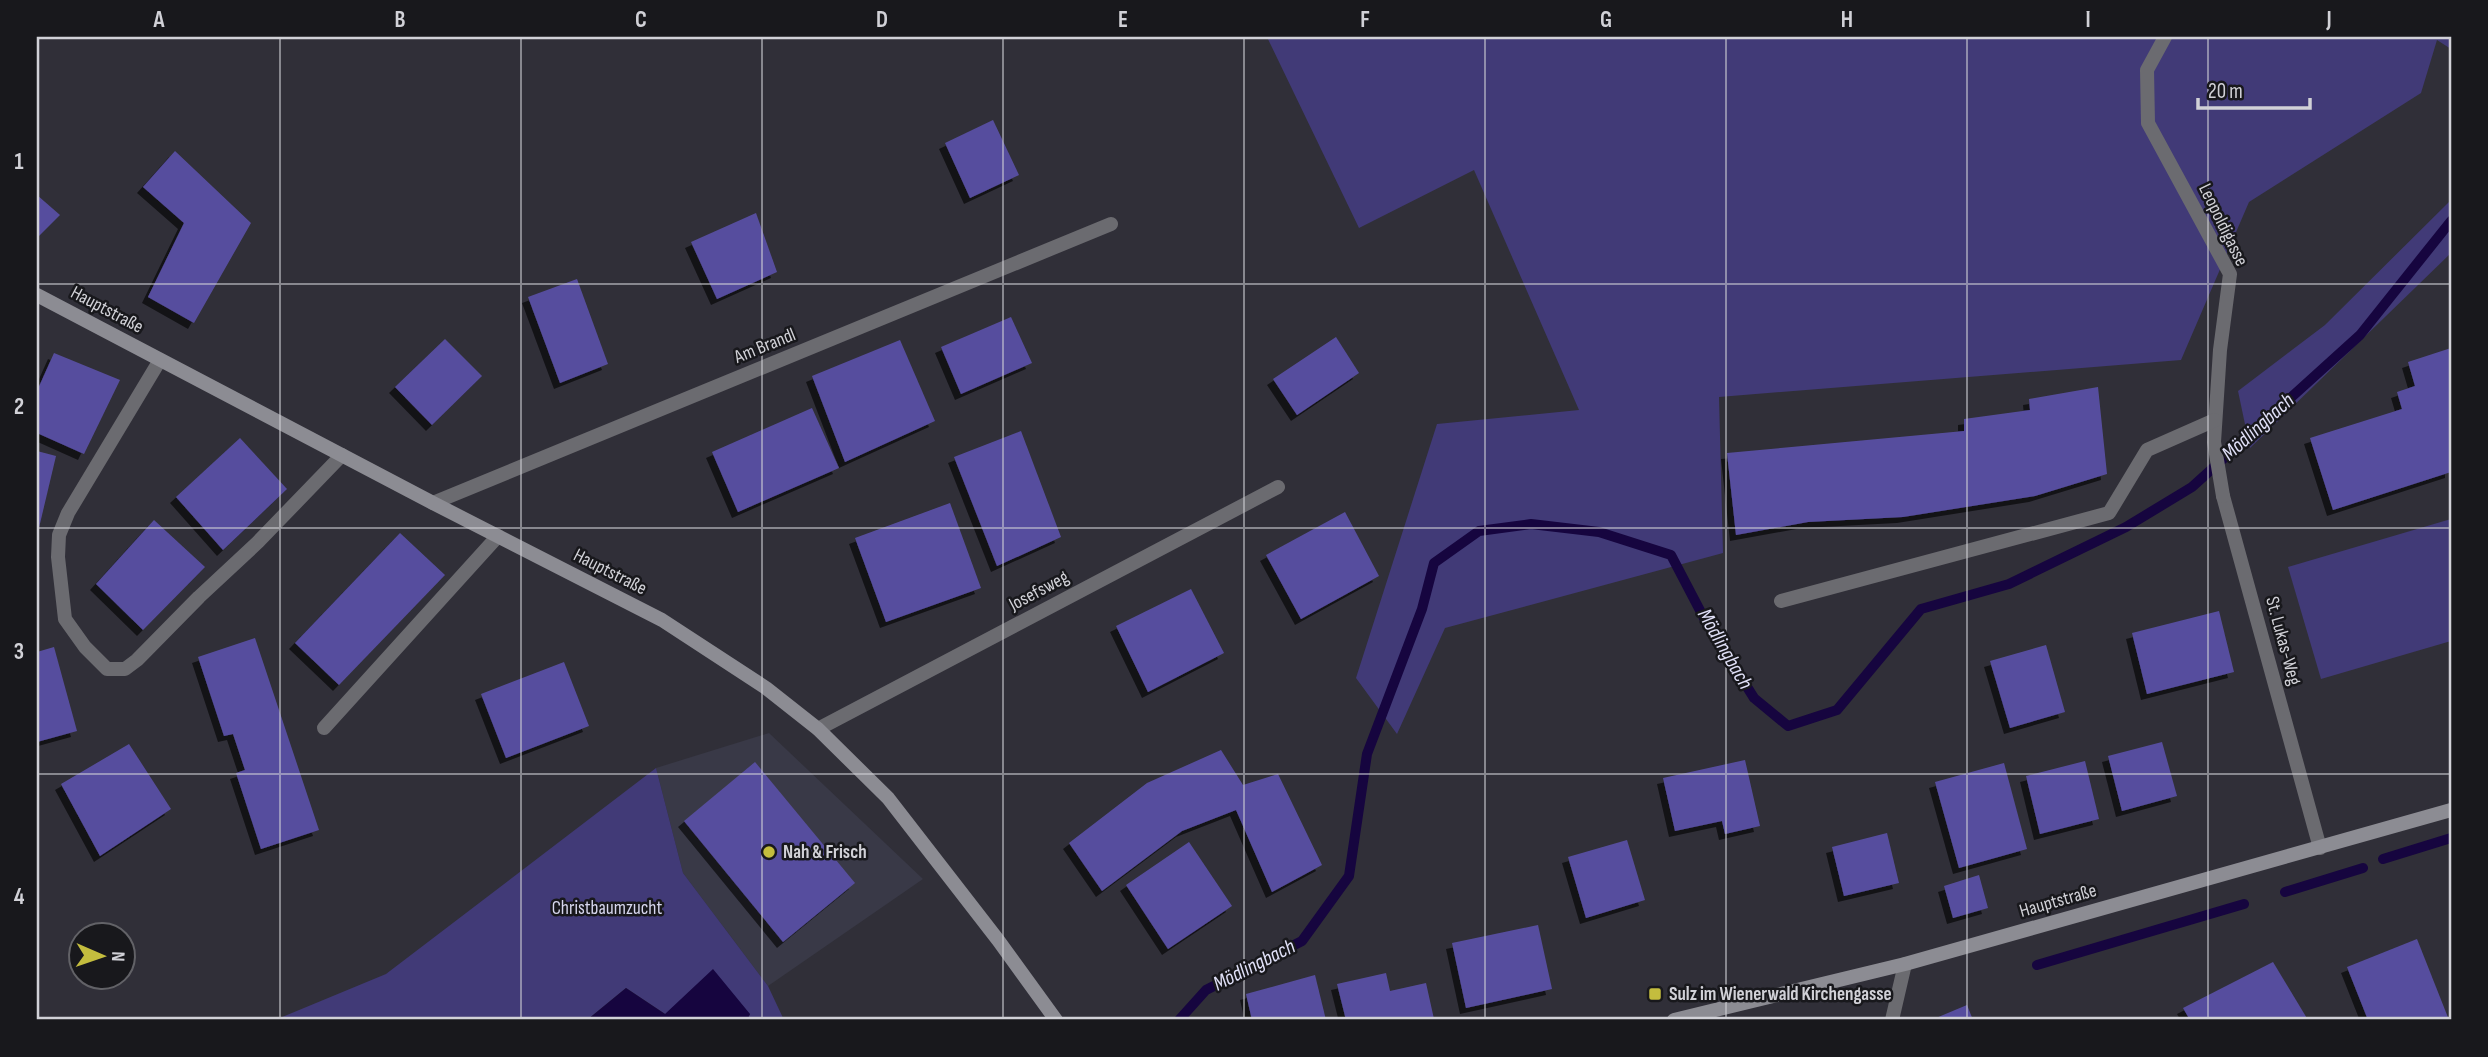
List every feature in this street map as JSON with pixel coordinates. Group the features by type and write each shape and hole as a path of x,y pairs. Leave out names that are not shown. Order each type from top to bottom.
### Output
{"main road":[{"name":"Hauptstraße","path":"37,296 662,620 766,688 818,729 888,798 1056,1020"},
{"name":"Hauptstraße","path":"1674,1020 1905,964 2451,810"}],"street":[{"name":"Leopoldigasse","path":"2165,37 2147,70 2148,123 2230,274 2220,350 2214,442"},
{"name":"Am Brandl","path":"433,503 1111,224"},
{"path":"160,360 68,513 59,535 58,557 65,619 85,647 107,669 125,669 137,660 258,542 341,455"},
{"path":"1781,601 2109,513 2147,450 2215,420"},
{"name":"St. Lukas-Weg","path":"2214,442 2223,496 2320,848"},
{"name":"Josefsweg","path":"818,729 1278,486"},
{"path":"324,728 498,536"},
{"path":"1892,1020 1905,964"}],"shaded area":[{"path":"769,733 923,879 768,986 683,873 656,768"},
{"path":"713,969 750,1014 747,1020 587,1020 626,988 665,1014"}],"green space":[{"path":"1267,37 2451,37 2451,49 2437,40 2421,93 2249,202 2181,360 1719,397 1723,553 1445,628 1397,734 1356,678 1437,424 1579,410 1474,170 1359,228"},
{"path":"2451,200 2451,253 2250,448 2238,391 2325,325"},
{"path":"2451,519 2451,641 2321,679 2288,567"},
{"name":"Christbaumzucht","path":"656,768 683,873 768,986 784,1020 747,1020 750,1014 665,1014 626,988 587,1020 275,1020 386,974"}],"building":[{"path":"993,120 1019,175 970,198 945,143"},
{"path":"175,151 251,223 194,323 148,297 184,223 143,187"},
{"path":"37,195 60,215 37,238"},
{"path":"756,213 777,272 717,299 691,242"},
{"path":"577,279 608,364 560,383 528,297"},
{"path":"1011,317 1032,363 961,394 941,347"},
{"path":"1336,337 1359,373 1297,415 1273,379"},
{"path":"445,339 482,376 432,425 395,387"},
{"path":"900,340 935,421 845,462 812,376"},
{"path":"2451,348 2451,472 2333,510 2310,438 2402,409 2397,392 2415,386 2408,362"},
{"path":"54,353 120,380 84,454 37,433 37,391"},
{"path":"2098,387 2107,474 2035,496 1903,517 1808,522 1736,535 1727,453 1964,431 1964,419 2030,410 2029,399"},
{"path":"812,408 839,468 738,512 712,452"},
{"path":"1021,431 1061,537 997,566 954,457"},
{"path":"240,438 287,489 223,550 176,497"},
{"path":"37,451 56,456 38,532 37,531"},
{"path":"950,503 981,588 886,622 855,538"},
{"path":"1345,512 1379,576 1301,619 1266,555"},
{"path":"154,520 205,567 143,630 96,584"},
{"path":"400,533 445,575 339,685 295,643"},
{"path":"1191,589 1224,653 1148,692 1116,626"},
{"path":"2219,611 2234,672 2147,694 2132,633"},
{"path":"255,638 319,830 261,849 236,773 245,770 233,734 224,736 198,657"},
{"path":"2046,645 2065,712 2010,728 1990,661"},
{"path":"54,647 77,731 37,742 37,652"},
{"path":"564,662 589,726 506,758 481,694"},
{"path":"2162,742 2177,796 2122,811 2108,756"},
{"path":"129,744 171,809 100,856 61,784"},
{"path":"1221,750 1243,785 1278,774 1322,865 1272,892 1236,810 1182,831 1102,891 1069,843 1147,783"},
{"path":"1745,760 1760,826 1725,834 1722,821 1675,831 1663,778"},
{"path":"2085,761 2099,819 2040,834 2026,776"},
{"name":"Nah & Frisch","path":"755,762 855,883 783,942 684,821"},
{"path":"2004,763 2027,849 1959,868 1935,782"},
{"path":"1887,833 1899,883 1844,896 1832,847"},
{"path":"1627,840 1645,900 1586,918 1568,857"},
{"path":"1189,842 1232,906 1168,949 1126,885"},
{"path":"1979,875 1988,908 1953,918 1944,886"},
{"path":"1538,925 1552,989 1466,1008 1452,943"},
{"path":"2417,939 2449,1020 2368,1020 2347,967"},
{"path":"2273,962 2308,1020 2190,1020 2183,1008"},
{"path":"1386,973 1390,991 1426,983 1434,1019 1346,1020 1337,984"},
{"path":"1315,975 1326,1020 1252,1020 1246,994"},
{"path":"1967,1005 1973,1020 1936,1018"}],"waterway":[{"name":"Mödlingbach","path":"1179,1020 1206,990 1302,941 1349,876 1367,754 1422,609 1434,563 1479,531 1531,524 1599,532 1671,555 1705,620 1754,698 1788,726 1837,710 1921,609 2009,584 2126,527 2192,487 2360,335 2451,221"},
{"path":"2383,859 2451,838"},
{"path":"2285,892 2363,868"},
{"path":"2037,965 2244,904"}],"place":[{"name":"Nah & Frisch","path":"769,852"},
{"name":"Sulz im Wienerwald Kirchengasse","path":"1655,994"}]}
